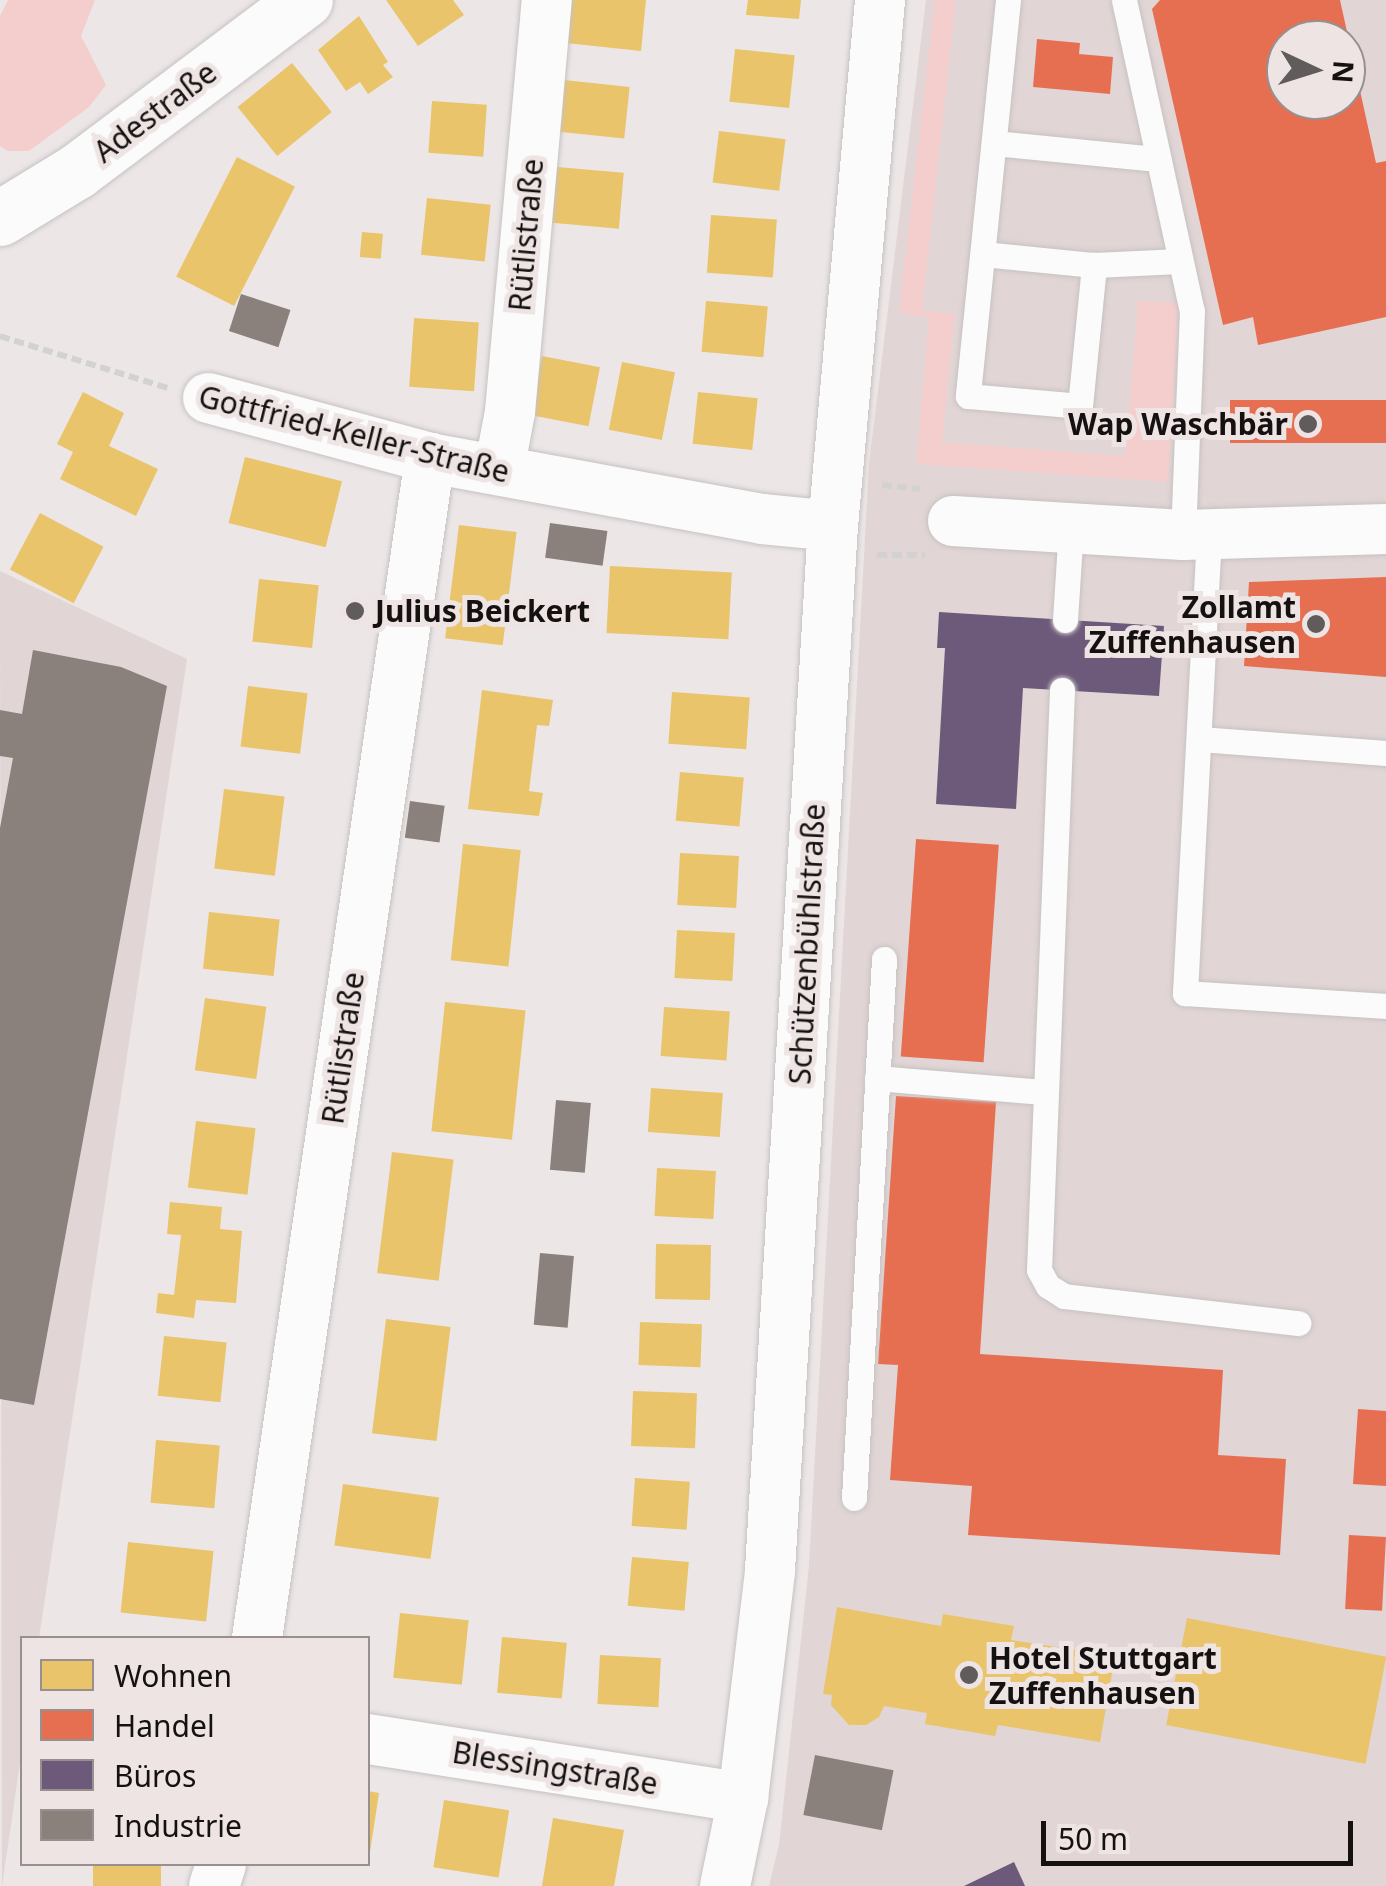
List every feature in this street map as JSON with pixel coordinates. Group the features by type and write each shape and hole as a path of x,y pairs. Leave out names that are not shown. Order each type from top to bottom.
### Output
{"street":[{"name":"Adestraße","path":"0,218 77,171 305,0"},
{"name":"Rütlistraße","path":"500,470 510,412 547,0"},
{"name":"Schützenbühlstraße","path":"726,1886 742,1798 770,1570 834,520 880,0"},
{"name":"Gottfried-Keller-Straße","path":"208,398 430,458 762,519 834,520"},
{"name":"Rütlistraße","path":"257,1636 430,458"},
{"path":"953,521 1196,535 1386,529"},
{"name":"Blessingstraße","path":"370,1739 742,1798"}],"lane":[{"path":"1008,0 968,396 1080,406 1094,265"},
{"path":"1124,0 1192,311 1198,739 1185,993 1386,1006"},
{"path":"994,144 1158,159"},
{"path":"982,254 1094,265 1180,261"},
{"path":"1065,620 1071,528"},
{"path":"1062,690 1038,1270 1048,1286 1064,1296 1298,1324"},
{"path":"1198,739 1386,754"},
{"path":"854,1498 884,959"},
{"path":"877,1078 1045,1092"}],"path":[{"name":"Gottfried-Keller-Straße","path":"0,336 208,398"},
{"path":"927,490 953,521 926,555 834,520 927,490"}],"shaded area":[{"path":"8,0 95,0 81,36 106,85 89,107 29,151 8,151 0,146 0,16"},
{"path":"926,0 1386,0 1386,1886 769,1886 779,1845 809,1566 869,464"},
{"path":"935,0 956,0 922,310 955,314 942,442 1125,456 1138,301 1179,303 1168,482 916,464 929,317 899,313"},
{"path":"0,571 187,659 39,1636 20,1636 20,1763 2,1886"}],"building: Wohnen":[{"path":"386,0 453,0 464,15 418,46"},
{"path":"571,0 646,0 641,51 566,43"},
{"path":"748,0 801,0 799,19 746,15"},
{"path":"359,16 393,77 368,94 360,82 346,91 318,50"},
{"path":"735,49 795,55 789,108 729,102"},
{"path":"292,63 332,112 277,156 238,107"},
{"path":"564,80 630,87 624,139 559,132"},
{"path":"432,101 487,105 483,157 428,153"},
{"path":"719,131 786,139 779,191 713,183"},
{"path":"237,157 295,187 234,306 176,276"},
{"path":"557,167 624,173 619,229 552,223"},
{"path":"427,198 491,205 485,261 421,255"},
{"path":"711,215 777,220 773,277 707,273"},
{"path":"362,232 383,234 381,259 360,257"},
{"path":"706,301 768,306 763,357 702,352"},
{"path":"414,318 479,323 474,391 409,387"},
{"path":"542,356 600,367 588,426 531,415"},
{"path":"622,362 675,372 662,440 609,430"},
{"path":"83,392 124,413 109,446 158,469 136,516 60,479 73,452 57,444"},
{"path":"698,392 758,398 752,450 693,444"},
{"path":"245,457 342,481 326,547 229,523"},
{"path":"40,513 104,547 74,603 10,570"},
{"path":"459,525 517,532 503,645 445,638"},
{"path":"610,566 732,572 728,639 606,633"},
{"path":"259,579 319,585 312,648 252,642"},
{"path":"248,686 308,693 300,754 241,747"},
{"path":"482,690 553,700 549,726 537,725 529,791 543,793 539,816 468,809"},
{"path":"672,692 750,697 746,749 668,744"},
{"path":"680,772 744,778 739,826 676,821"},
{"path":"224,789 285,796 275,876 214,868"},
{"path":"463,844 521,850 508,966 451,960"},
{"path":"680,853 739,856 736,908 677,905"},
{"path":"209,912 280,919 274,976 203,969"},
{"path":"677,930 735,933 732,981 674,978"},
{"path":"205,998 266,1007 256,1079 195,1070"},
{"path":"445,1002 526,1010 512,1140 431,1131"},
{"path":"664,1007 730,1012 726,1060 661,1056"},
{"path":"651,1088 723,1093 720,1137 648,1132"},
{"path":"196,1121 256,1128 247,1195 188,1188"},
{"path":"392,1152 454,1160 439,1281 377,1273"},
{"path":"657,1168 716,1171 713,1219 654,1216"},
{"path":"170,1202 222,1207 220,1229 242,1231 236,1303 196,1300 194,1318 156,1313 158,1293 174,1295 181,1235 167,1234"},
{"path":"656,1244 711,1245 710,1300 655,1299"},
{"path":"386,1319 451,1327 437,1441 372,1433"},
{"path":"640,1322 702,1324 700,1367 638,1365"},
{"path":"164,1336 227,1343 220,1402 158,1396"},
{"path":"633,1391 697,1393 695,1448 631,1446"},
{"path":"156,1440 220,1446 214,1508 151,1503"},
{"path":"635,1478 690,1482 687,1530 632,1526"},
{"path":"343,1484 439,1497 430,1559 334,1545"},
{"path":"128,1542 214,1551 206,1622 121,1613"},
{"path":"632,1557 689,1562 685,1611 628,1606"},
{"name":"Hotel Stuttgart Zuffenhausen","path":"837,1607 941,1626 943,1614 1014,1626 1011,1640 1115,1656 1100,1742 998,1725 995,1736 925,1724 927,1713 884,1706 879,1717 866,1725 849,1725 831,1705 832,1695 823,1694"},
{"path":"400,1613 469,1620 462,1685 393,1678"},
{"path":"1187,1618 1386,1657 1365,1764 1166,1725"},
{"path":"502,1637 567,1643 562,1698 497,1693"},
{"path":"600,1655 661,1658 658,1707 597,1704"},
{"path":"370,1791 379,1793 370,1852"},
{"path":"444,1800 509,1810 499,1877 433,1867"},
{"path":"553,1818 624,1830 614,1886 542,1886"},
{"path":"93,1866 161,1866 161,1886 93,1886"}],"building: Handel":[{"path":"1160,0 1340,0 1344,20 1266,20 1266,120 1366,118 1376,163 1386,161 1386,317 1258,345 1253,317 1223,325 1152,9"},
{"path":"1037,39 1080,43 1079,54 1113,57 1110,94 1033,87"},
{"name":"Wap Waschbär","path":"1230,400 1386,400 1386,443 1230,443"},
{"name":"Zollamt Zuffenhausen","path":"1386,577 1386,677 1244,666 1249,582"},
{"path":"916,839 999,845 984,1062 901,1056"},
{"path":"896,1096 996,1102 980,1354 1223,1370 1218,1455 1286,1459 1280,1555 968,1535 972,1486 890,1480 898,1365 878,1364"},
{"path":"1358,1409 1386,1411 1386,1486 1353,1484"},
{"path":"1349,1535 1386,1537 1382,1611 1345,1609"}],"building: Büros":[{"path":"939,612 1164,626 1159,696 1023,688 1016,809 936,804 945,648 937,648"},
{"path":"1014,1862 1025,1886 964,1886"}],"building: Industrie":[{"path":"241,294 290,310 278,347 229,331"},
{"path":"550,523 607,531 603,566 545,558"},
{"path":"33,650 121,667 167,686 34,1405 0,1399 0,828 13,758 0,756 0,710 22,714"},
{"path":"410,801 445,806 440,843 405,838"},
{"path":"556,1100 591,1103 585,1173 550,1170"},
{"path":"540,1253 574,1256 568,1328 534,1325"},
{"path":"815,1755 894,1770 882,1830 803,1815"}],"place":[{"name":"Wap Waschbär","path":"1308,424"},
{"name":"Julius Beickert","path":"355,611"},
{"name":"Zollamt Zuffenhausen","path":"1316,624"},
{"name":"Hotel Stuttgart Zuffenhausen","path":"969,1675"}]}
